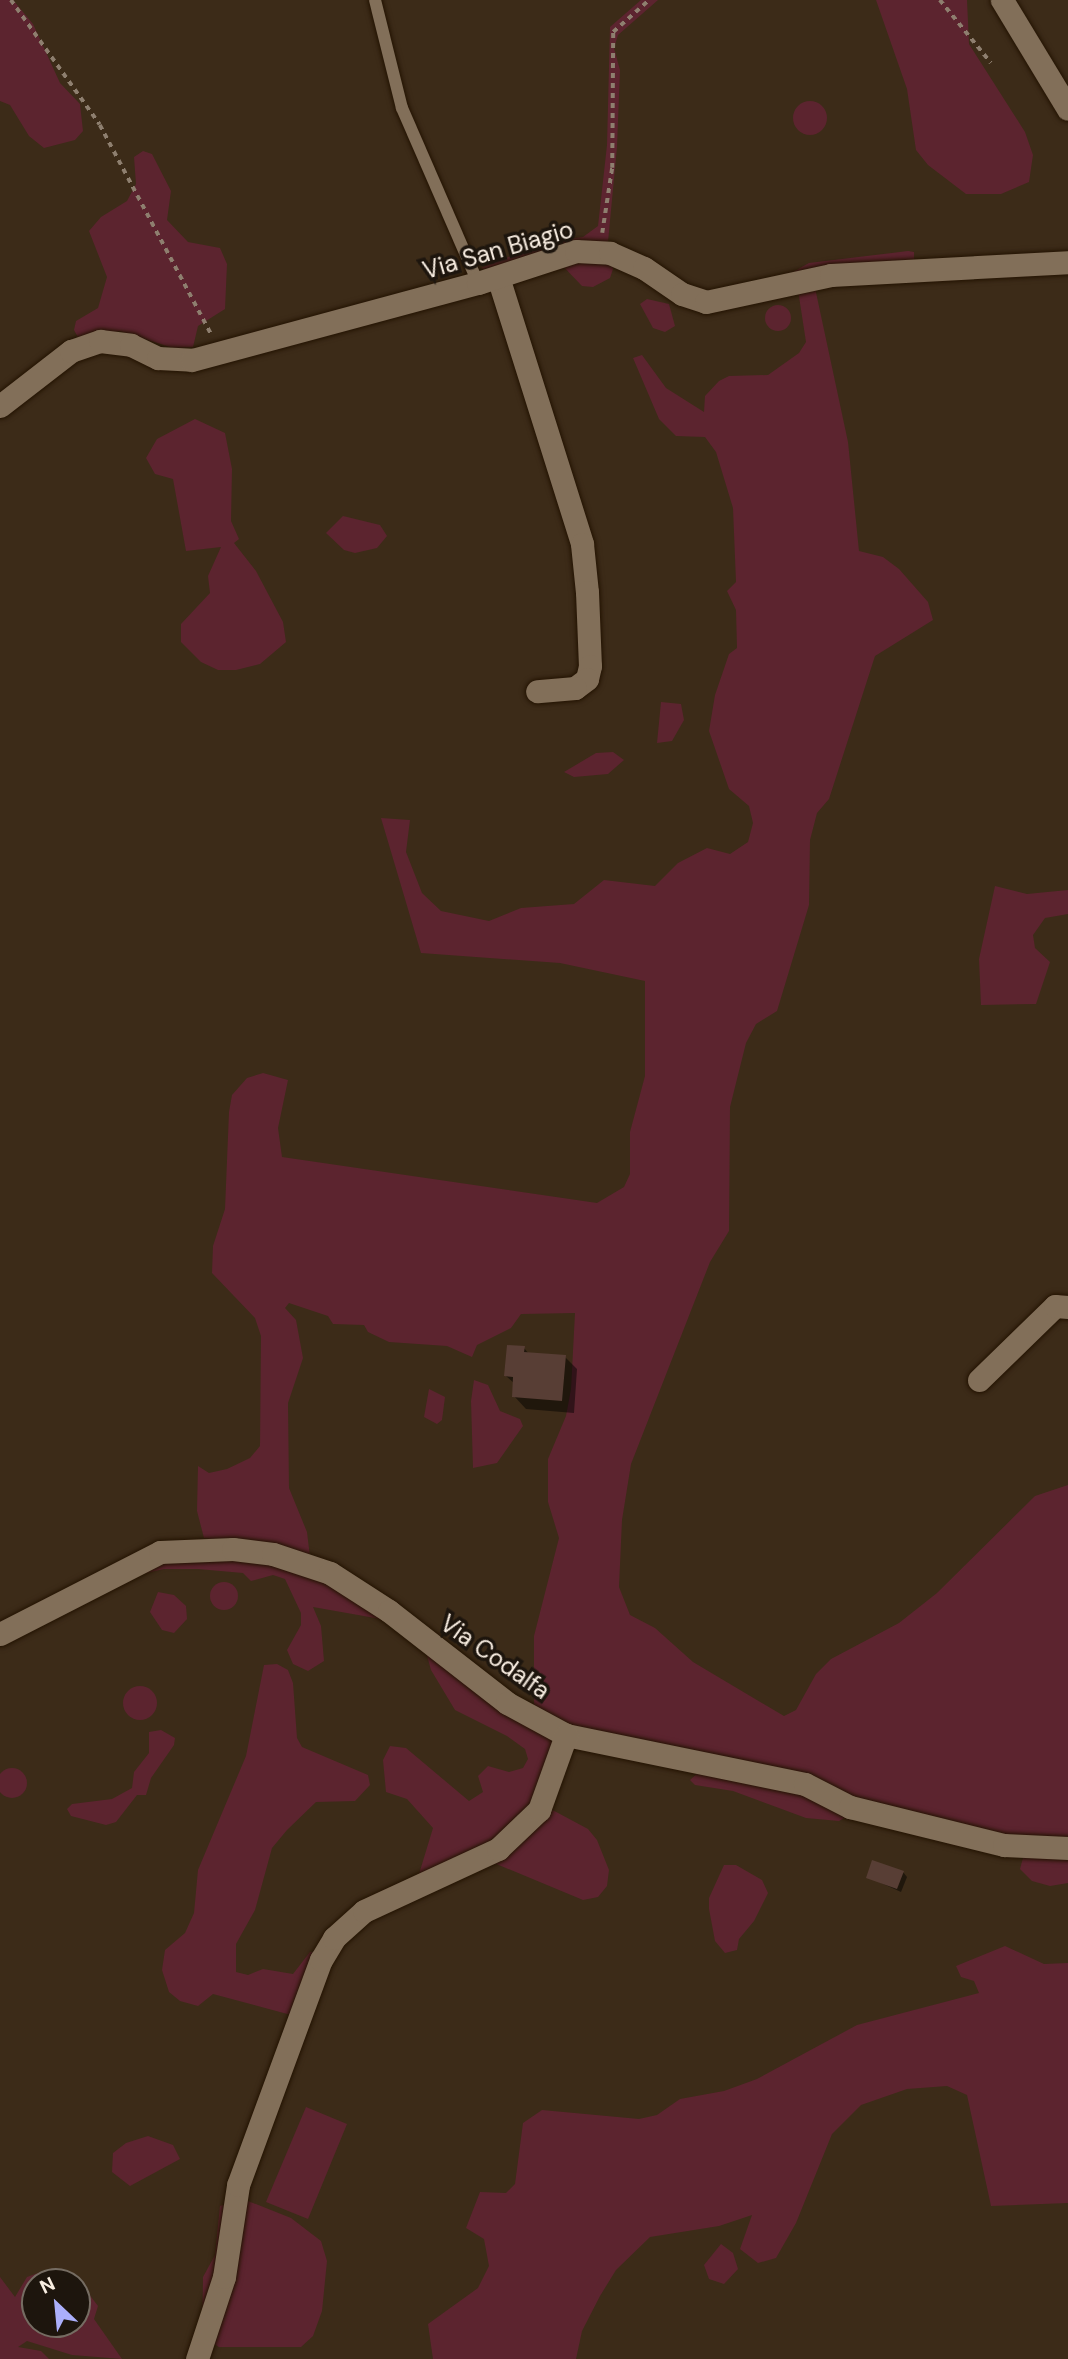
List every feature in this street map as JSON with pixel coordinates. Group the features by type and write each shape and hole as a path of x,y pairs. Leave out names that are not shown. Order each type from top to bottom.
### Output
{"street":[{"path":"1002,0 1068,109"},
{"name":"Via San Biagio","path":"0,406 71,351 100,341 131,345 158,358 192,360 224,353 316,324 488,280 576,251 599,252 644,268 682,294 706,302 831,275 1068,262"},
{"path":"488,280 582,544 590,666 587,679 575,688 537,691"},
{"path":"979,1380 1055,1306 1068,1307"},
{"name":"Via Codalfa","path":"0,1634 160,1552 233,1549 273,1554 330,1573 389,1611 507,1703 566,1735 804,1784 850,1807 1004,1845 1068,1848"},
{"path":"197,2359 224,2277 238,2185 321,1960 334,1938 364,1911 498,1849 539,1810 566,1735"}],"lane":[{"path":"375,0 402,108 488,280"}],"path":[{"path":"11,0 90,108 193,308 224,353"},
{"path":"599,252 612,168 613,32 649,0"},
{"path":"940,0 990,63"}],"shaded area":[{"path":"0,0 13,0 33,24 60,83 80,104 83,131 75,140 44,148 29,136 10,105 0,101"},
{"path":"641,0 658,0 618,35 614,48 620,70 617,147 608,242 494,273 481,268 546,242 583,237 598,226 607,145 610,27"},
{"path":"876,0 967,0 969,44 1025,132 1033,155 1029,182 1001,194 966,194 928,165 916,150 907,89"},
{"path":"810,101 822,106 827,118 822,130 810,135 798,130 793,118 798,106"},
{"path":"143,151 152,154 171,191 167,220 188,242 220,248 227,264 225,309 198,326 193,347 173,348 120,331 80,341 74,330 76,321 98,308 107,277 89,231 101,217 127,201 136,184 134,157"},
{"path":"914,252 914,263 784,277 809,263"},
{"path":"558,261 613,263 613,269 610,278 593,287 582,286"},
{"path":"814,283 848,442 859,551 883,557 899,569 928,602 933,620 875,656 829,799 817,813 810,840 809,905 777,1011 756,1024 746,1043 730,1107 729,1231 710,1262 631,1464 622,1520 619,1587 630,1615 655,1628 693,1662 784,1716 796,1710 816,1674 831,1659 899,1623 937,1593 1035,1496 1068,1485 1068,1841 988,1834 589,1738 534,1714 534,1636 559,1538 548,1502 548,1459 566,1416 571,1389 575,1313 521,1314 511,1328 477,1345 472,1357 447,1346 389,1342 368,1332 364,1325 333,1324 328,1316 289,1303 285,1308 296,1320 303,1358 288,1403 289,1488 307,1532 310,1557 204,1538 197,1511 198,1466 209,1473 227,1469 250,1458 260,1446 261,1336 255,1318 212,1273 213,1246 225,1209 232,1095 247,1078 263,1073 288,1080 278,1128 282,1157 597,1203 624,1187 630,1174 630,1132 645,1076 645,981 560,963 421,953 381,818 410,820 406,852 422,893 441,911 489,921 521,908 574,904 604,880 655,886 678,863 707,848 730,854 748,842 753,823 749,806 729,789 709,731 715,695 729,654 737,648 736,610 727,591 736,582 733,508 716,452 705,437 676,436 659,419 633,358 642,355 666,388 704,412 705,396 719,381 729,376 768,375 799,353 806,342 798,290"},
{"path":"647,299 669,304 675,326 665,332 653,328 640,304"},
{"path":"778,305 787,309 791,318 787,327 778,331 769,327 765,318 769,309"},
{"path":"195,419 225,433 232,469 231,521 239,539 234,543 256,571 283,622 286,642 260,664 236,670 218,670 201,662 181,642 181,624 210,593 208,576 221,547 186,551 173,479 155,474 146,458 157,439"},
{"path":"343,516 380,525 387,536 377,548 355,553 344,550 326,533"},
{"path":"661,702 681,704 684,720 672,741 657,743"},
{"path":"613,752 624,760 608,774 574,777 564,772 596,753"},
{"path":"995,886 1027,894 1068,890 1068,914 1045,918 1033,935 1035,948 1050,962 1036,1004 981,1005 979,959"},
{"path":"474,1380 488,1385 500,1411 520,1419 523,1426 497,1463 473,1468 471,1401"},
{"path":"429,1389 445,1397 442,1420 437,1424 424,1417"},
{"path":"208,1553 312,1569 392,1621 313,1607 321,1626 324,1661 308,1671 293,1664 287,1650 301,1625 301,1613 285,1579 273,1575 251,1581 243,1573 164,1569 115,1580 160,1555"},
{"path":"224,1582 234,1586 238,1596 234,1606 224,1610 214,1606 210,1596 214,1586"},
{"path":"158,1592 174,1595 186,1606 187,1619 174,1633 162,1630 150,1612"},
{"path":"424,1645 564,1735 545,1806 588,1829 597,1840 609,1870 607,1886 598,1897 583,1900 494,1863 419,1874 433,1828 407,1799 386,1792 383,1760 390,1746 406,1748 469,1801 483,1792 478,1776 488,1766 509,1772 523,1768 528,1759 525,1749 507,1736 455,1710 431,1670"},
{"path":"277,1664 288,1670 293,1683 297,1738 302,1747 368,1775 370,1785 355,1801 316,1802 287,1830 272,1848 255,1910 236,1944 236,1972 248,1975 263,1969 293,1974 310,1952 318,1952 291,2015 213,1994 198,2006 180,2001 169,1992 162,1970 165,1950 185,1933 194,1913 198,1870 246,1756 264,1665"},
{"path":"140,1686 152,1691 157,1703 152,1715 140,1720 128,1715 123,1703 128,1691"},
{"path":"161,1730 175,1738 174,1745 151,1778 146,1795 137,1795 116,1822 106,1825 71,1816 67,1809 72,1804 112,1799 132,1788 134,1772 149,1753 149,1732"},
{"path":"12,1768 23,1772 27,1783 23,1794 12,1798 1,1794 -3,1783 1,1772"},
{"path":"700,1771 795,1786 846,1817 839,1821 806,1818 733,1791 695,1785 690,1780"},
{"path":"1024,1854 1068,1855 1068,1883 1050,1886 1032,1881 1020,1869"},
{"path":"724,1865 736,1865 762,1880 768,1893 754,1921 739,1939 737,1950 725,1953 715,1941 709,1909 709,1898"},
{"path":"1005,1946 1044,1964 1068,1963 1068,2203 991,2206 967,2095 947,2086 907,2089 861,2105 832,2134 796,2223 776,2258 758,2263 740,2249 752,2215 719,2226 650,2237 616,2270 600,2296 582,2331 576,2359 433,2359 428,2324 478,2288 489,2266 484,2239 466,2228 480,2192 506,2193 515,2184 523,2123 542,2110 639,2119 657,2115 680,2099 724,2091 757,2079 857,2025 979,1993 974,1981 961,1977 956,1966"},
{"path":"306,2107 347,2124 308,2219 266,2202"},
{"path":"148,2136 173,2145 180,2159 130,2186 112,2172 113,2153 126,2143"},
{"path":"243,2199 291,2218 321,2241 327,2261 322,2311 313,2336 301,2347 219,2347 202,2336 203,2277 215,2255 220,2206"},
{"path":"721,2244 733,2253 738,2269 724,2284 709,2279 704,2265"},
{"path":"0,2277 15,2297 21,2287 21,2338 91,2338 91,2297 98,2306 94,2319 122,2359 72,2355 27,2341 18,2347 41,2351 49,2359 0,2359"}],"building":[{"path":"507,1345 525,1346 524,1352 566,1355 562,1401 512,1397 513,1377 504,1376"},
{"path":"872,1860 904,1871 897,1889 866,1878"}]}
